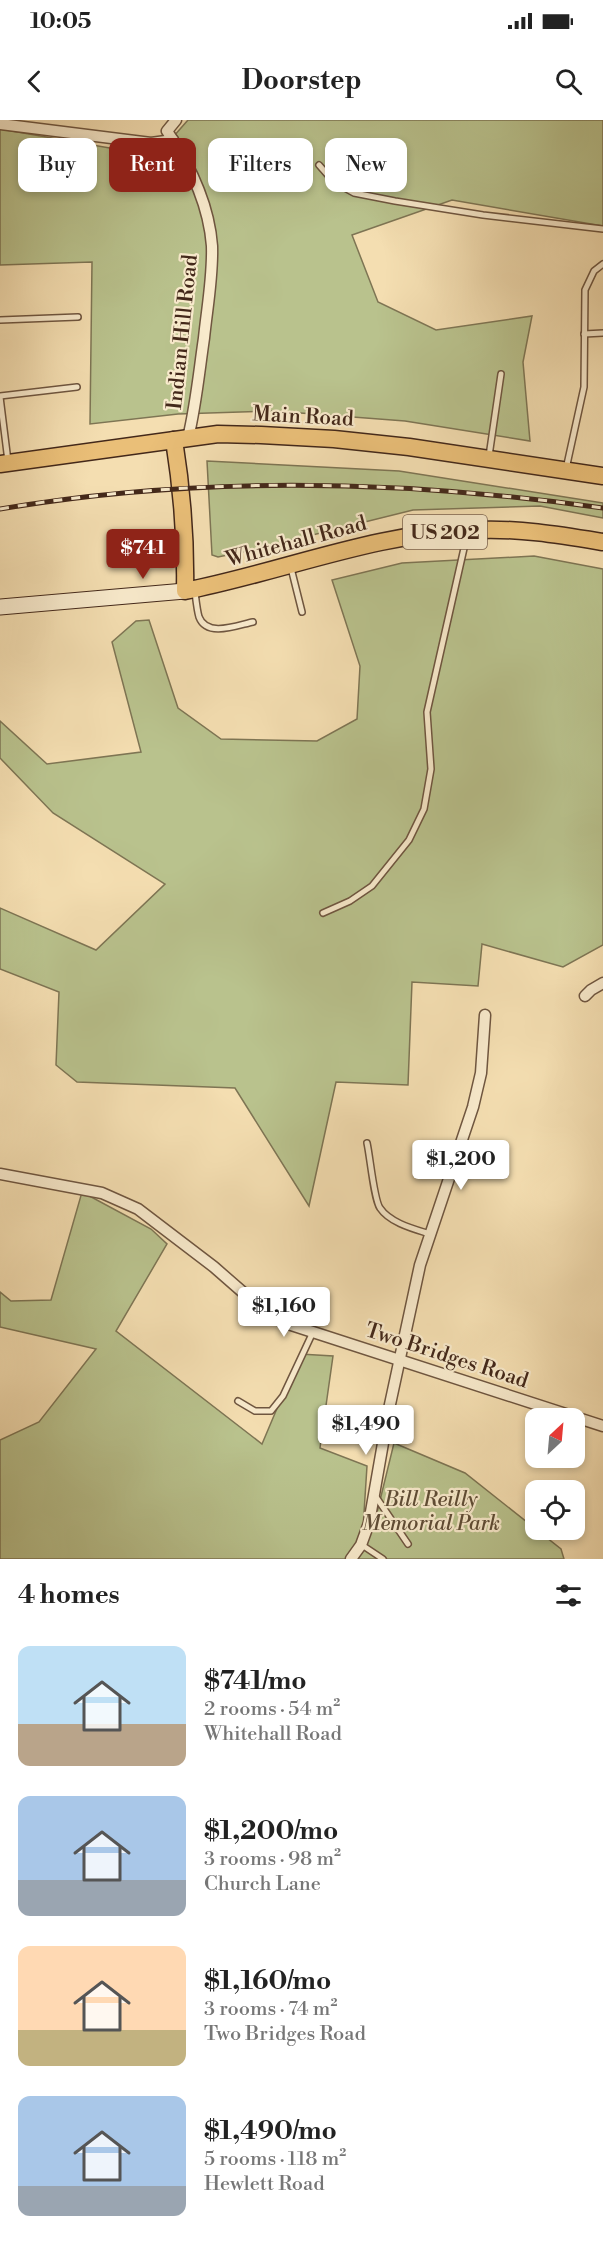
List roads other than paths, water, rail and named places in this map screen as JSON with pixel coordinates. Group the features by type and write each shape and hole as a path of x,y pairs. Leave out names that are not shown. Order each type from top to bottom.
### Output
{"main road":[{"name":"Main Road","path":"4,463 218,434 334,439 489,458 603,476"},
{"path":"181,439 180,478 190,591"},
{"name":"Whitehall Road","path":"190,591 400,538 468,530 522,530 603,542"}],"street":[{"name":"Indian Hill Road","path":"160,120 198,187 206,210 212,247 210,291 196,400 181,439"},
{"path":"0,124 151,143 170,136 176,120"},
{"name":"Whitehall Road","path":"0,607 190,591"},
{"path":"585,996 603,983"},
{"path":"351,1559 361,1545 369,1523 413,1292 473,1107 481,1073 485,1015"},
{"name":"Two Bridges Road","path":"0,1174 93,1191 125,1202 156,1222 272,1316 290,1325 603,1426"}],"lane":[{"path":"319,165 334,182 354,192 395,201 603,229"},
{"path":"566,471 584,387 585,290 594,272 603,264"},
{"path":"0,320 78,317"},
{"path":"584,334 603,333"},
{"path":"489,458 501,374"},
{"path":"4,463 0,396 77,387"},
{"path":"324,913 350,901 372,886 409,840 424,809 431,769 427,712 468,530"},
{"path":"291,566 302,612"},
{"path":"190,591 200,619 206,626 214,629 254,622"},
{"path":"368,1143 379,1208 390,1217 430,1234"},
{"path":"238,1401 255,1411 271,1411 283,1396 314,1332"},
{"path":"373,1493 408,1544"},
{"path":"361,1545 383,1559"}],"railway":[{"path":"0,509 75,498 150,491 226,486 302,485 453,492 603,508"}],"park label":[{"name":"Bill Reilly Memorial Park","path":"431,1511"}]}
